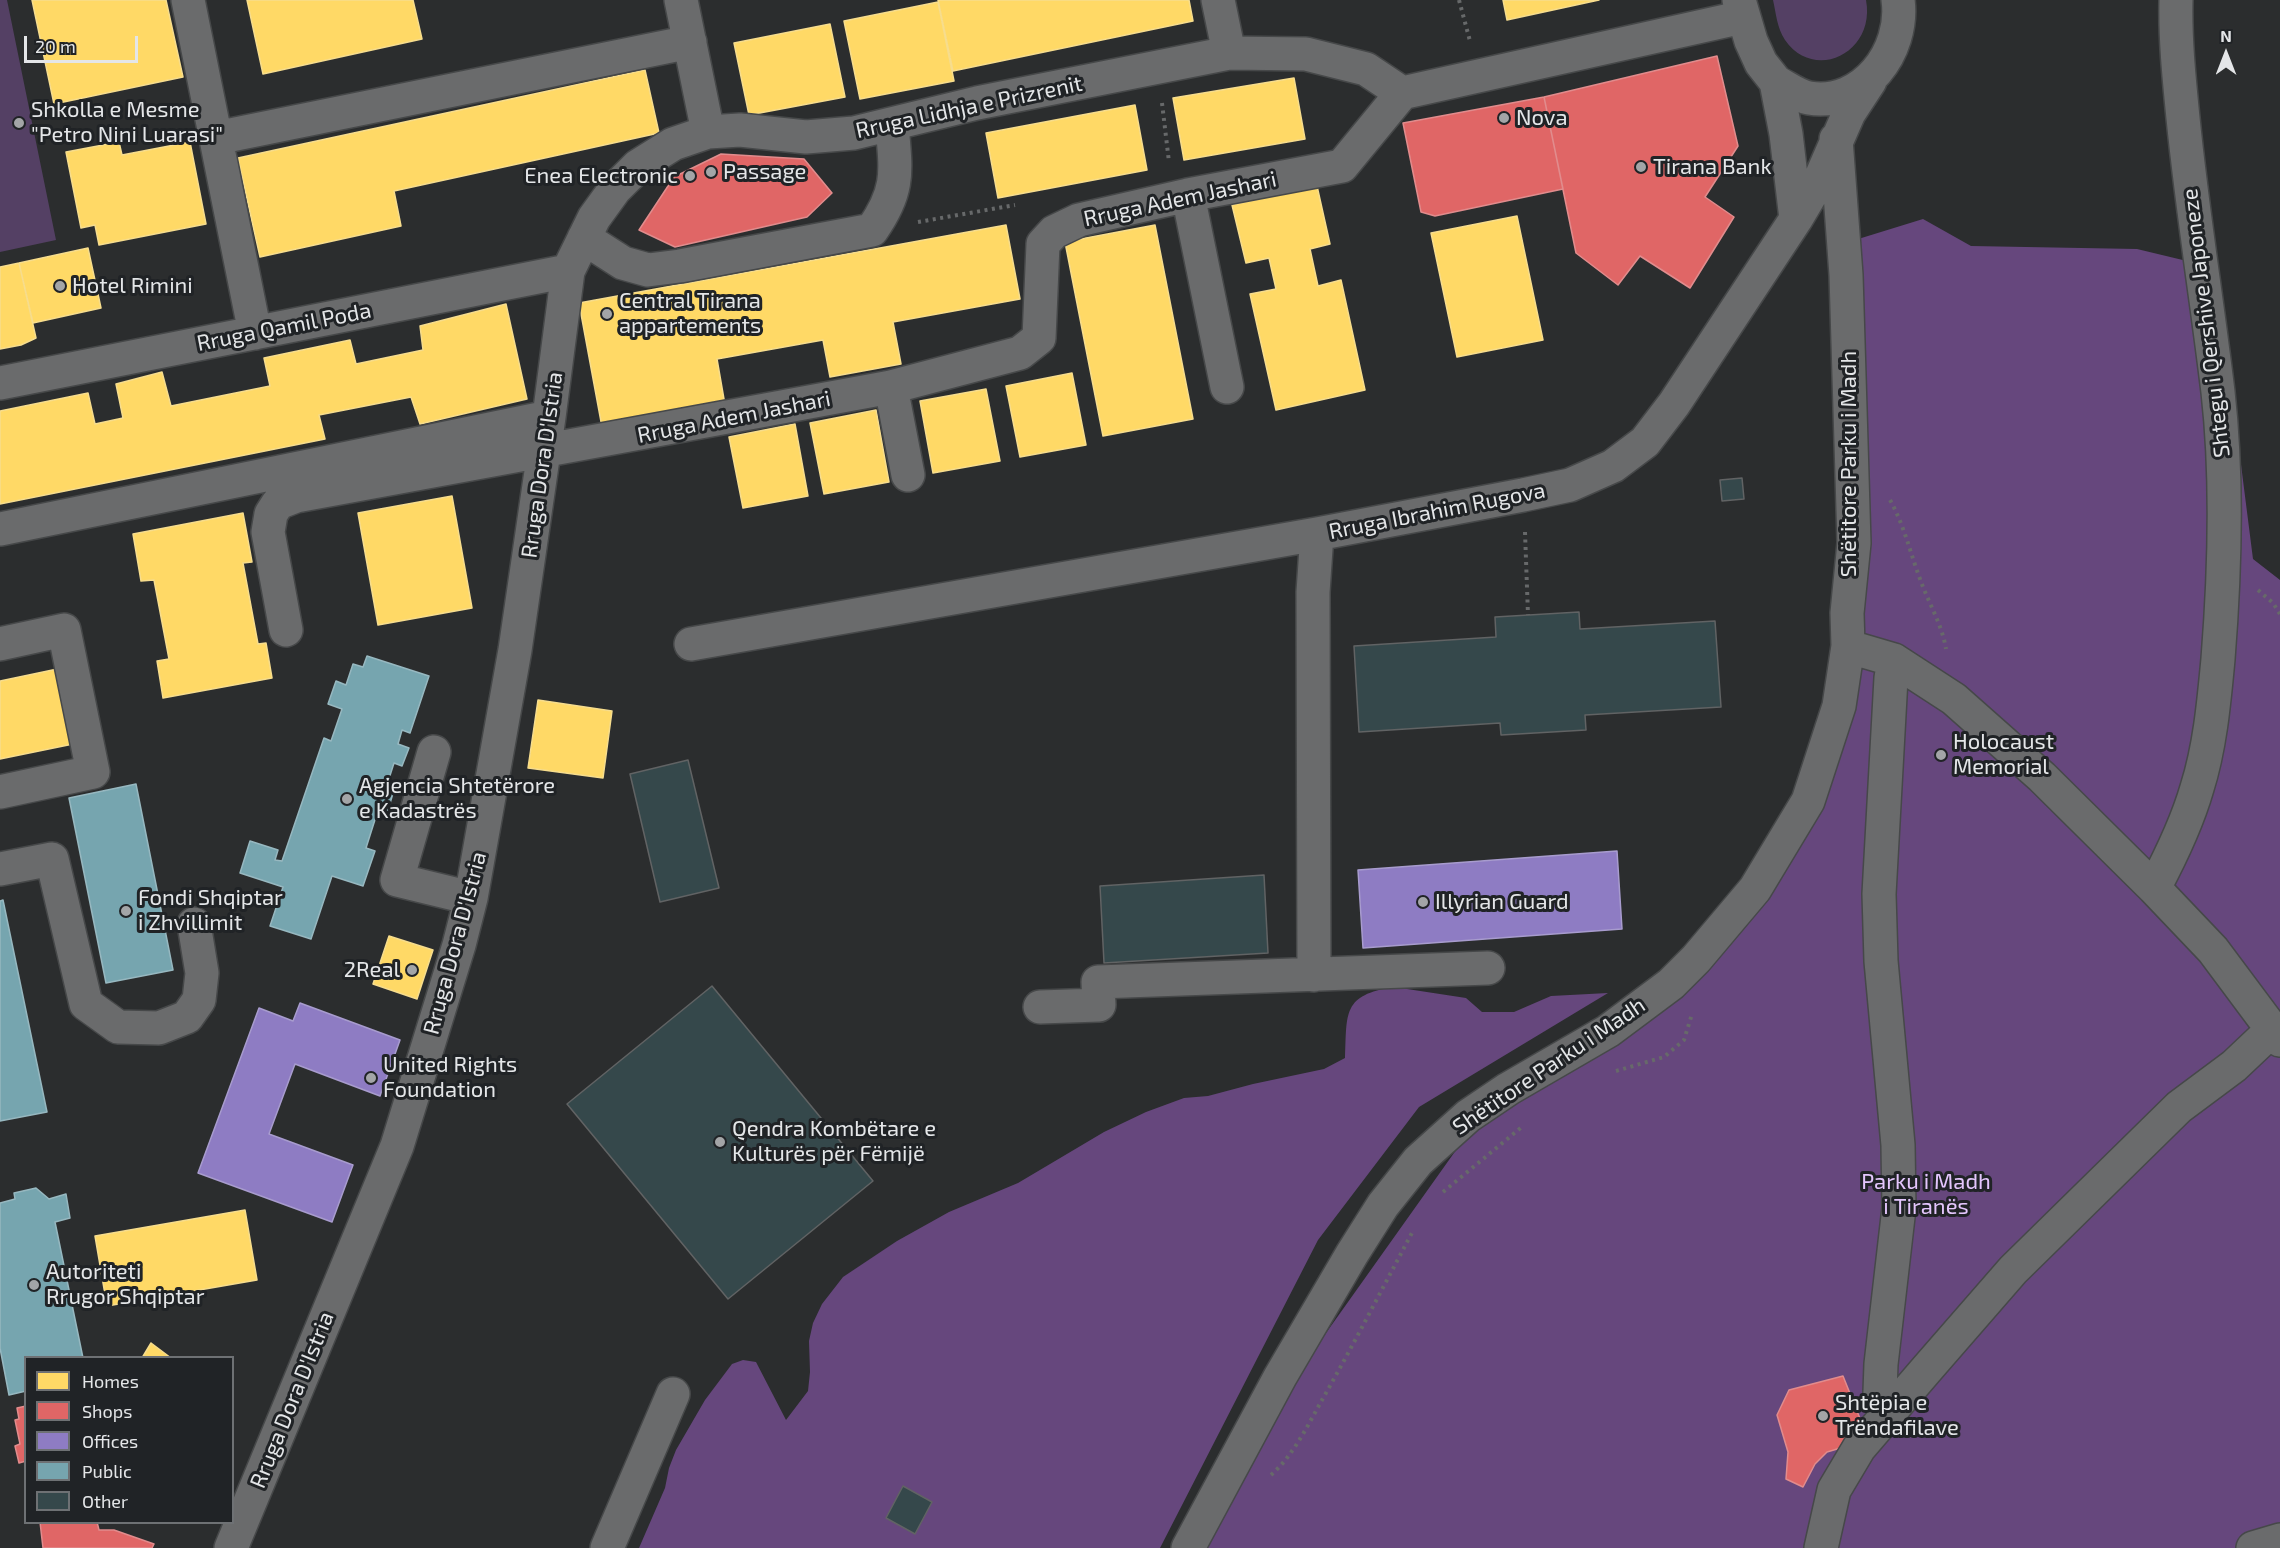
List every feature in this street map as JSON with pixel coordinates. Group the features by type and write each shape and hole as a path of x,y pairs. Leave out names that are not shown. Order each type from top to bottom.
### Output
{"street":[{"path":"188,0 255,333"},
{"path":"681,0 708,132"},
{"path":"1218,0 1228,53"},
{"name":"Rruga Ibrahim Rugova","path":"1314,975 1313,592 1317,534 1570,485 1613,466 1646,442 1796,219 1821,177 1836,139 1870,81 1886,60 1895,32 1898,0"},
{"name":"Shtegu i Qershive Japoneze","path":"2154,888 2180,837 2198,788 2208,741 2221,623 2224,556 2224,487 2218,393 2193,216 2179,79 2176,0"},
{"path":"1402,93 1741,8 1761,63 1776,82 1807,98 1825,99 1846,95 1870,81"},
{"path":"216,138 690,42"},
{"name":"Rruga Lidhja e Prizrenit","path":"584,238 594,218 615,189 638,166 673,144 708,132 740,130 806,137 854,134 977,103 1228,53 1306,54 1366,69 1402,93"},
{"path":"1776,82 1786,134 1796,219"},
{"name":"Rruga Adem Jashari","path":"286,630 267,532 271,514 278,503 296,496 891,387 1020,353 1039,338 1043,244 1054,232 1079,220 1188,195 1342,166 1402,93"},
{"path":"584,238 623,263 648,270 872,230 886,210 895,177 892,125"},
{"name":"Shëtitore Parku i Madh","path":"1188,1548 1280,1377 1352,1254 1383,1205 1418,1161 1468,1116 1508,1089 1608,1031 1671,984 1696,959 1755,889 1808,801 1839,706 1848,646 1847,613 1854,543 1846,275 1836,139"},
{"path":"1188,195 1227,387"},
{"name":"Rruga Dora D'Istria","path":"231,1548 397,1146 449,979 471,898 515,650 568,271 584,238"},
{"name":"Rruga Qamil Poda","path":"0,383 568,271"},
{"path":"891,387 908,475"},
{"path":"0,529 549,417"},
{"path":"691,644 1317,534"},
{"path":"0,644 64,630 93,772 0,792"},
{"path":"1821,1548 1834,1490 1859,1448 2013,1270 2180,1107 2276,1035 2213,950 2042,777 1954,699 1894,660 1860,650"},
{"path":"1885,1418 1880,1392 1881,1364 1899,1208 1898,1145 1881,961 1879,894 1891,678 1894,660"},
{"path":"434,752 397,880 471,898"},
{"path":"0,869 52,859 86,1004 118,1027 159,1028 187,1017 199,1000 202,974 194,924"},
{"path":"1040,1006 1099,1005 1098,982 1488,968"},
{"path":"607,1548 673,1394"},
{"path":"2253,1548 2280,1540"}],"path":[{"path":"1162,103 1170,162"},
{"path":"872,230 1015,205"},
{"path":"1884,490 1901,520 1920,580 1944,636 1954,699"},
{"path":"1525,529 1528,615"},
{"path":"1614,1071 1664,1058 1684,1040 1693,1011 1696,959"},
{"path":"1435,1200 1528,1122"},
{"path":"1263,1482 1279,1468 1310,1421 1415,1227"}],"shaded area":[{"name":"Shkolla e Mesme \"Petro Nini Luarasi\"","path":"0,0 7,0 56,240 0,252"},
{"path":"1773,0 1866,0 1867,18 1862,34 1853,47 1840,56 1826,60 1812,59 1798,53 1785,40 1778,25"}],"green space":[{"name":"Parku i Madh i Tiranës","path":"1923,219 1971,246 2137,249 2216,268 2253,559 2280,580 2280,1548 1203,1548 1316,1347 1476,1122 1763,898 1845,743 1858,668 1855,240"},
{"path":"1394,987 1466,998 1482,1012 1514,1012 1551,996 1608,993 1419,1107 1318,1240 1160,1548 639,1548 665,1488 676,1450 705,1400 732,1364 743,1360 756,1362 786,1420 808,1391 809,1341 813,1323 822,1304 843,1277 897,1241 949,1212 1018,1183 1104,1132 1146,1112 1184,1098 1208,1096 1324,1069 1345,1058 1348,1018 1356,1001 1365,995"}],"building: Homes":[{"path":"32,0 166,0 183,77 54,104"},
{"path":"247,0 413,0 422,39 263,74"},
{"path":"938,0 1189,0 1193,21 953,71"},
{"path":"1503,0 1599,0 1507,20"},
{"path":"938,2 954,81 860,99 844,21"},
{"path":"830,24 845,97 749,115 734,43"},
{"path":"645,70 659,133 394,191 401,226 260,257 238,158"},
{"path":"1294,78 1305,139 1184,160 1173,98"},
{"path":"1135,105 1147,170 998,198 986,133"},
{"path":"119,142 122,155 190,142 206,224 99,245 95,225 81,228 66,152"},
{"path":"1317,186 1330,244 1310,249 1318,286 1341,280 1365,390 1276,410 1250,294 1276,289 1269,258 1246,263 1232,205"},
{"path":"1517,216 1543,340 1457,357 1431,233"},
{"path":"1006,225 1020,299 893,322 901,364 830,377 823,340 717,359 725,405 602,427 579,303"},
{"path":"1155,225 1193,419 1103,436 1065,242"},
{"name":"Hotel Rimini","path":"88,248 101,308 33,323 19,263"},
{"path":"19,263 36,338 21,345 0,349 0,267"},
{"path":"506,304 527,399 420,424 411,397 319,415 325,439 0,504 0,411 88,393 95,424 123,418 116,384 162,372 171,406 270,386 264,358 350,340 356,364 423,350 420,326"},
{"path":"1072,373 1086,445 1020,457 1006,386"},
{"path":"986,389 1000,461 933,473 920,401"},
{"path":"876,410 889,482 824,494 810,423"},
{"path":"795,424 808,496 743,508 729,437"},
{"path":"452,496 472,608 378,625 358,513"},
{"path":"243,513 252,562 243,563 258,644 266,643 272,678 163,698 157,661 169,659 154,580 141,581 133,534"},
{"path":"62,668 78,743 0,759 0,681"},
{"path":"538,700 612,711 603,778 528,768"},
{"path":"389,936 433,950 417,999 373,984"},
{"path":"245,1210 257,1280 107,1306 95,1236"},
{"path":"151,1343 168,1356 143,1356"}],"building: Shops":[{"name":"Tirana Bank","path":"1717,56 1738,146 1705,197 1734,217 1690,288 1640,256 1618,285 1576,253 1544,97"},
{"path":"1544,97 1563,189 1435,216 1421,212 1403,123"},
{"path":"721,154 804,159 832,193 807,217 675,247 639,230 674,177"},
{"path":"1843,1376 1861,1421 1854,1444 1827,1452 1815,1464 1803,1487 1786,1479 1788,1452 1777,1415 1789,1390"},
{"path":"24,1406 24,1462 19,1463 15,1446 20,1444 15,1420 19,1419 17,1408"},
{"path":"40,1524 98,1524 99,1530 114,1530 154,1544 152,1548 43,1548"}],"building: Offices":[{"path":"1617,851 1622,929 1363,948 1358,870"},
{"path":"300,1003 400,1040 380,1096 295,1064 269,1134 353,1165 332,1222 198,1173 259,1008 293,1021"}],"building: Public":[{"name":"Agjencia Shtetërore e Kadastrës","path":"367,656 429,676 410,733 402,730 398,744 409,748 402,766 394,763 386,788 394,790 388,810 379,807 366,848 375,851 363,886 332,876 311,939 270,926 283,887 240,873 250,841 278,850 275,860 282,861 324,738 331,741 342,709 328,704 336,681 346,685 353,664 363,667"},
{"name":"Fondi Shqiptar i Zhvillimit","path":"136,784 173,970 106,983 69,798"},
{"path":"3,900 47,1112 0,1121 0,901"},
{"name":"Autoriteti Rrugor Shqiptar","path":"36,1188 49,1199 66,1194 70,1218 55,1222 83,1356 24,1356 24,1391 9,1395 0,1348 0,1203 15,1199 14,1193"}],"building: Other":[{"path":"1742,478 1744,499 1722,501 1720,480"},
{"path":"1579,612 1580,629 1715,621 1721,707 1585,715 1586,730 1501,735 1500,723 1359,732 1354,646 1496,637 1495,617"},
{"path":"688,760 719,888 660,902 630,774"},
{"path":"1264,875 1268,953 1104,963 1100,886"},
{"name":"Qendra Kombëtare e Kulturës për Fëmijë","path":"712,986 873,1181 728,1299 567,1104"},
{"path":"903,1486 932,1502 915,1534 886,1518"}],"place":[{"name":"Nova","path":"1504,118"},
{"name":"Shkolla e Mesme \"Petro Nini Luarasi\"","path":"19,123"},
{"name":"Tirana Bank","path":"1641,167"},
{"name":"Passage","path":"711,172"},
{"name":"Enea Electronic","path":"690,176"},
{"name":"Hotel Rimini","path":"60,286"},
{"name":"Central Tirana appartements","path":"607,314"},
{"name":"Holocaust Memorial","path":"1941,755"},
{"name":"Agjencia Shtetërore e Kadastrës","path":"347,799"},
{"name":"Illyrian Guard","path":"1423,902"},
{"name":"Fondi Shqiptar i Zhvillimit","path":"126,911"},
{"name":"2Real","path":"412,970"},
{"name":"United Rights Foundation","path":"371,1078"},
{"name":"Qendra Kombëtare e Kulturës për Fëmijë","path":"720,1142"},
{"name":"Autoriteti Rrugor Shqiptar","path":"34,1285"},
{"name":"Shtëpia e Trëndafilave","path":"1823,1416"}]}
